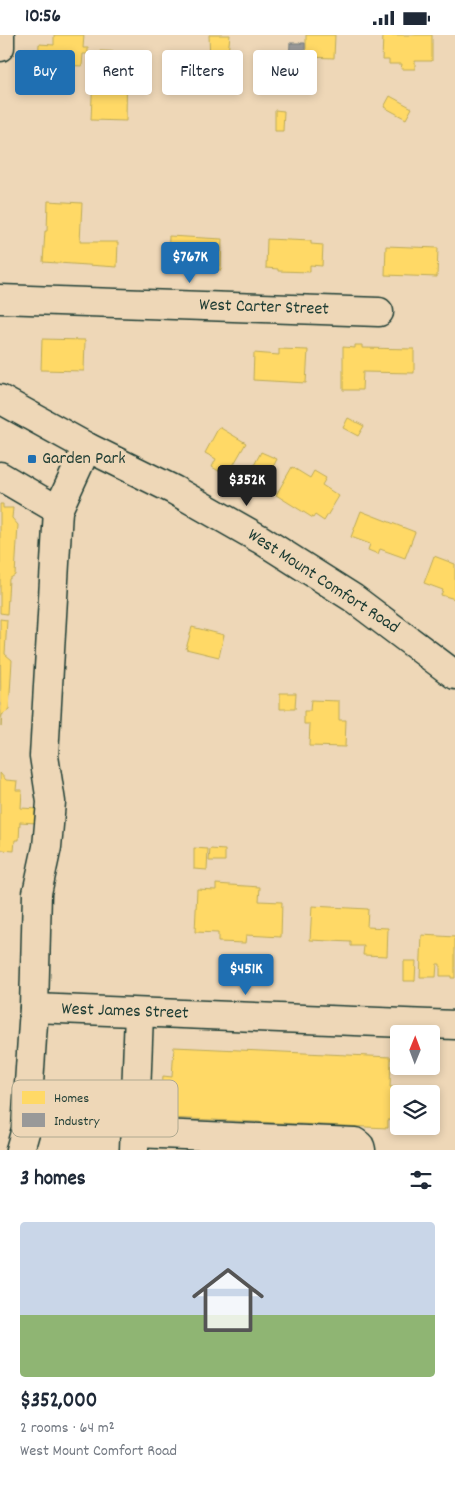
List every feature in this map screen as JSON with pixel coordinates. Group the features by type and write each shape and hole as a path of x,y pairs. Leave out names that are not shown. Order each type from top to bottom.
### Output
{"street":[{"path":"0,35 0,47"},
{"name":"West Carter Street","path":"0,299 379,312"},
{"name":"West Mount Comfort Road","path":"0,399 87,447 174,490 260,539 353,598 455,675"},
{"path":"29,1080 34,1008 37,893 48,847 51,802 44,756 58,510 87,447"},
{"path":"0,475 58,510"},
{"name":"West James Street","path":"34,1008 455,1025"},
{"path":"136,1080 139,1013"},
{"path":"20,1150 24,1137"},
{"path":"134,1141 355,1142 360,1146 361,1150"}],"building: Homes":[{"path":"54,35 84,35 83,48 88,48 88,50 85,50 85,54 83,54 82,66 75,66 75,50 39,50 39,44 54,45"},
{"path":"209,35 230,35 228,50 210,50"},
{"path":"306,35 335,35 334,58 317,57 317,50 306,50"},
{"path":"383,35 432,35 432,61 415,61 415,69 401,69 402,64 389,64 389,60 382,60"},
{"path":"92,95 126,95 126,121 91,120"},
{"path":"390,96 412,108 406,119 384,107"},
{"path":"275,110 284,111 283,131 275,131"},
{"path":"48,201 82,203 80,242 118,242 117,267 43,262"},
{"path":"169,236 222,239 221,270 181,268 181,265 168,264"},
{"path":"267,239 311,241 311,244 323,245 322,266 310,265 310,272 278,271 278,269 266,268"},
{"path":"386,246 438,248 437,277 385,275"},
{"path":"42,339 85,340 84,371 41,370"},
{"path":"355,345 362,345 362,348 414,349 414,373 363,372 362,390 343,390 343,347 355,348"},
{"path":"279,349 308,350 306,383 253,380 254,353 279,355"},
{"path":"348,418 364,426 358,436 343,428"},
{"path":"219,427 246,443 227,476 212,467 216,459 205,453"},
{"path":"261,452 277,459 267,479 251,471"},
{"path":"292,467 310,478 314,471 326,478 322,485 339,496 324,521 315,515 313,518 276,495"},
{"path":"0,504 3,504 3,508 13,508 12,518 18,525 15,575 9,579 7,614 0,613"},
{"path":"361,511 415,532 405,558 380,549 378,554 368,550 370,544 351,537"},
{"path":"434,556 455,564 455,599 441,595 443,590 424,583"},
{"path":"0,619 7,620 5,654 12,660 9,710 2,715 1,726"},
{"path":"192,627 224,635 219,657 186,649"},
{"path":"280,693 296,693 295,709 280,709"},
{"path":"311,700 339,701 339,720 346,720 345,747 309,746 310,724 304,724 304,711 310,711"},
{"path":"0,773 6,780 17,781 16,790 22,790 21,808 37,809 36,823 20,822 19,840 15,840 14,851 2,850 0,852"},
{"path":"194,848 208,849 207,870 194,869"},
{"path":"210,849 225,850 225,861 209,861"},
{"path":"216,884 260,887 259,901 282,902 281,937 246,935 245,943 218,942 218,933 195,932 197,889 216,890"},
{"path":"312,906 368,909 367,927 388,928 387,956 363,955 364,946 351,946 351,942 310,940"},
{"path":"422,935 455,937 455,978 440,976 440,964 437,964 436,977 420,977"},
{"path":"404,961 416,961 415,981 404,981"},
{"path":"174,1047 390,1057 390,1120 388,1120 388,1128 178,1118 178,1080 163,1080 163,1076 172,1077"}],"building: Industry":[{"path":"290,43 305,43 305,50 290,50"}],"place":[{"name":"Garden Park","path":"32,459"}]}
